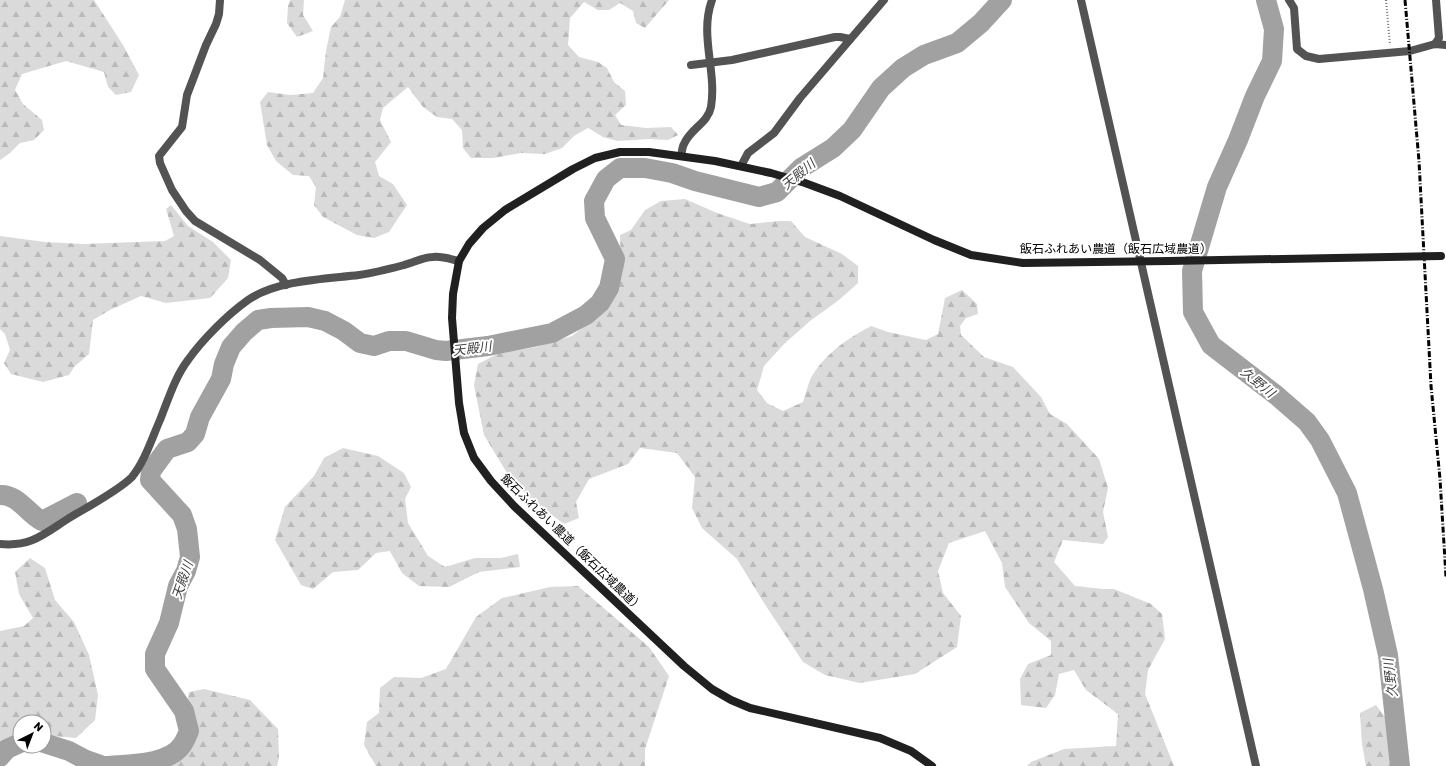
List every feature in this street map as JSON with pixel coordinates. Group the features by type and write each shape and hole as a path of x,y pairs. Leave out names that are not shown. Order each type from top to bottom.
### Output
{"street":[{"path":"220,0 216,24 206,45 187,95 182,127 159,156 160,163 172,190 186,211 195,221 260,260 282,278 286,285"},
{"path":"681,156 684,144 692,132 705,120 711,108 712,85 706,25 712,0"},
{"path":"741,166 748,153 774,133 800,98 884,0"},
{"path":"1081,0 1256,766"},
{"path":"1289,0 1294,8 1297,49 1306,56 1319,59 1410,51 1435,44 1446,45"},
{"path":"1435,44 1439,38 1436,0"},
{"path":"691,65 732,60 835,37 850,39"},
{"name":"飯石ふれあい農道（飯石広域農道）","path":"932,766 911,751 880,738 750,708 731,700 712,689 684,666 491,482 474,458 464,433 459,403 452,318 453,294 459,261 469,244 483,228 505,210 578,166 595,158 620,152 649,152 741,166 805,183 840,196 934,240 971,255 1023,263 1444,256"},
{"path":"0,544 8,545 28,543 119,487 132,476 145,454 176,381 188,360 231,314 249,299 264,292 286,285 319,278 360,274 404,265 431,257 445,257 459,261"}],"path":[{"path":"1386,0 1390,52"}],"green space":[{"path":"0,0 94,0 123,45 139,75 131,92 116,95 108,87 104,72 66,61 22,74 15,90 23,104 42,120 44,130 34,140 20,143 0,160"},
{"path":"290,0 304,0 303,15 313,31 297,37 287,23 288,6"},
{"path":"345,0 669,0 645,28 636,23 633,11 620,3 609,10 598,10 584,2 570,18 568,45 579,57 598,62 607,68 614,82 625,91 626,105 615,115 621,125 646,128 671,127 678,135 668,140 649,139 617,141 603,137 588,128 574,136 562,148 545,154 521,153 493,158 471,158 463,148 462,130 452,119 437,117 423,107 408,87 383,108 380,120 391,142 375,162 379,176 393,184 407,205 389,232 374,238 357,235 323,217 314,205 316,187 309,176 293,175 276,161 267,145 260,102 268,92 290,95 313,93 323,78 326,51 331,27 340,17"},
{"path":"685,199 717,213 750,224 791,221 805,237 842,254 858,266 858,283 839,300 810,321 784,344 764,366 757,390 767,403 783,411 803,402 811,379 817,368 830,354 846,341 871,326 888,332 926,340 938,334 945,298 962,290 977,304 978,314 966,318 960,326 961,335 984,357 1013,367 1041,397 1050,414 1067,424 1099,459 1108,488 1103,512 1108,537 1103,544 1063,540 1054,562 1075,586 1114,589 1151,604 1162,614 1165,639 1148,670 1145,694 1174,766 1027,766 1031,762 1064,749 1116,746 1118,714 1086,690 1074,670 1059,674 1055,695 1046,708 1021,705 1020,679 1028,664 1051,655 1051,641 1029,623 1005,587 1002,563 985,531 949,543 938,571 943,593 961,616 957,647 915,674 860,683 825,675 803,662 737,559 702,528 692,508 695,477 677,453 640,448 628,464 589,479 576,502 579,518 564,524 530,499 507,473 484,435 474,385 478,364 497,354 536,347 572,336 595,318 612,298 621,271 620,235 631,230 645,210 661,201"},
{"path":"171,205 188,226 213,242 231,260 228,278 210,298 166,303 141,296 110,310 93,320 89,354 74,367 69,375 43,382 11,374 4,363 10,350 5,334 0,329 0,236 45,242 83,244 165,241 174,236 166,209"},
{"path":"343,448 378,456 404,473 411,487 405,499 408,523 428,556 445,567 475,558 501,558 518,554 520,567 479,572 449,587 419,586 402,573 390,551 376,553 358,570 333,572 313,589 301,585 275,540 285,507 314,476 324,458"},
{"path":"30,558 45,568 55,600 74,622 89,655 98,695 95,720 76,738 52,736 52,714 12,714 12,742 0,746 0,631 24,626 33,618 19,594 15,572"},
{"path":"578,586 649,647 669,676 645,749 645,766 376,766 364,745 367,722 379,713 380,688 394,677 421,678 446,669 476,617 502,598 550,587"},
{"path":"204,689 250,700 278,729 279,758 277,766 166,766 187,752 195,732 187,702 189,692"},
{"path":"1376,705 1386,718 1392,766 1366,766 1362,744 1360,713"}],"waterway":[{"name":"天殿川","path":"107,766 137,764 158,760 168,756 176,752 182,745 189,731 184,711 155,669 155,654 169,623 178,586 186,571 190,557 187,529 182,515 150,480 151,471 167,449 188,442 195,434 200,417 221,379 224,364 231,347 244,332 258,320 271,318 308,317 325,321 344,331 360,343 374,346 389,341 406,341 436,350 446,351 488,346 552,333 586,315 600,303 609,288 615,259 595,218 594,201 606,179 620,168 645,168 672,173 695,181 759,197 777,192 801,168 833,148 852,130 881,88 903,68 924,55 957,43 981,23 1002,0"},
{"name":"久野川","path":"1266,0 1274,29 1272,61 1255,96 1238,140 1217,187 1192,271 1193,312 1211,345 1276,395 1307,422 1320,440 1347,493 1373,589 1388,655 1400,766"},
{"path":"0,495 18,501 42,521 77,503"},
{"name":"天殿川","path":"52,746 69,751 86,760 103,766"},
{"name":"天殿川","path":"0,757 7,749 12,747"}],"railway":[{"path":"1405,0 1419,161 1431,386 1440,479 1446,577"}]}
